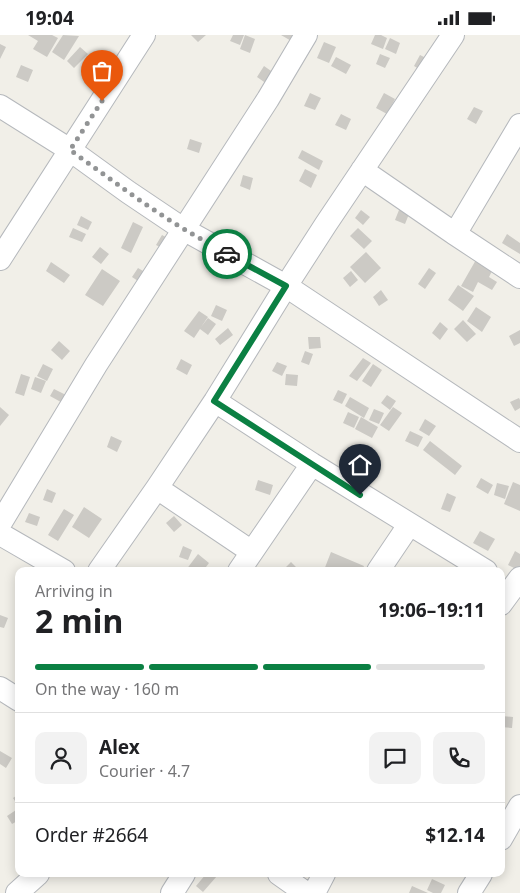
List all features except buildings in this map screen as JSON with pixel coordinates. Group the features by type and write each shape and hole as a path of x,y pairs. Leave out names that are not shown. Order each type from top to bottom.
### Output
{"street":[{"path":"0,259 144,35"},
{"path":"0,525 96,365 268,99 306,35"},
{"path":"102,567 157,488 286,286 453,35"},
{"path":"0,106 70,150 184,229 286,286 520,441"},
{"path":"455,235 520,125"},
{"path":"362,170 455,235 520,277"},
{"path":"214,401 409,525 479,567"},
{"path":"242,567 312,464"},
{"path":"157,488 252,552"},
{"path":"381,567 409,525"},
{"path":"0,533 57,567"},
{"path":"0,688 15,697"},
{"path":"505,832 520,805"},
{"path":"17,893 35,877"},
{"path":"172,893 182,877"},
{"path":"283,877 306,893"},
{"path":"314,893 322,877"},
{"path":"469,893 479,877"}],"way so far":[{"path":"102,101 70,150 170,220 227,254"}],"route":[{"path":"227,254 286,286 214,401 360,495"}]}
